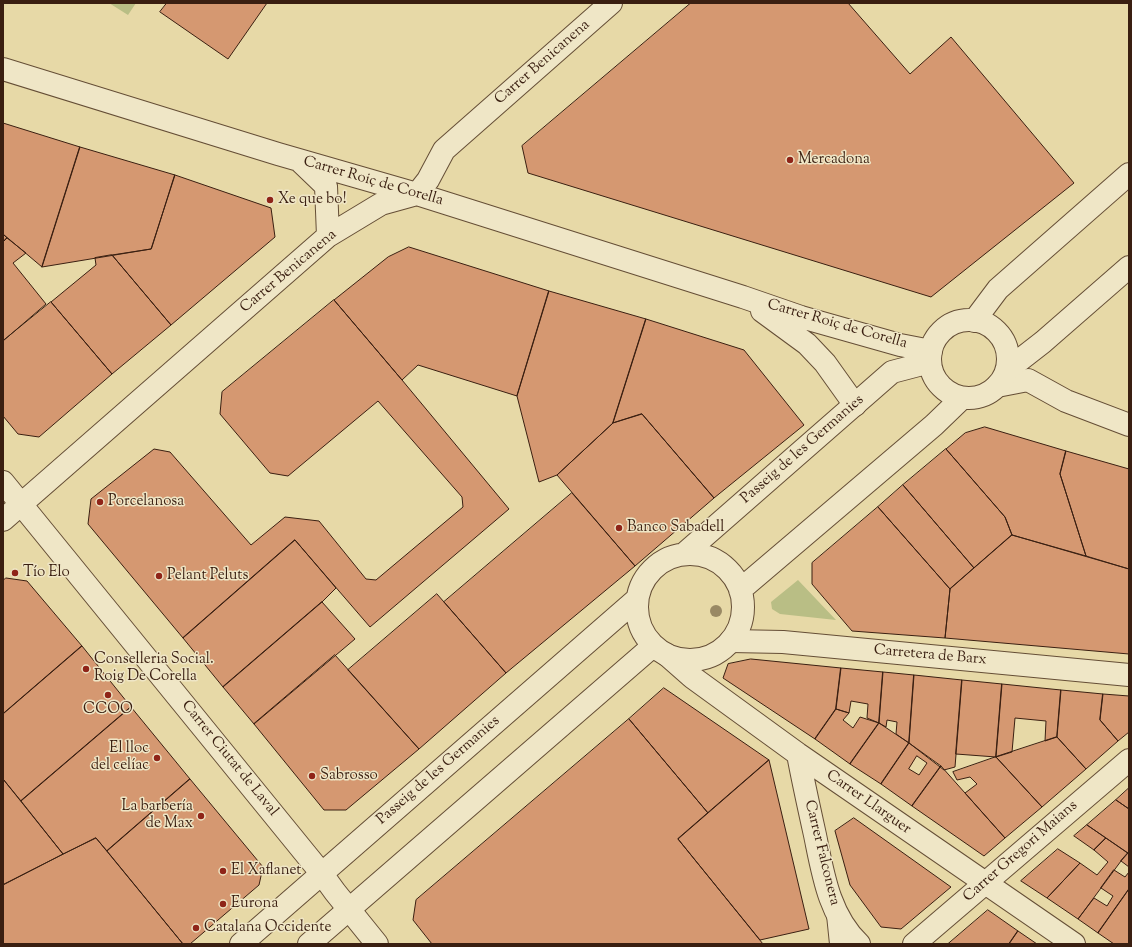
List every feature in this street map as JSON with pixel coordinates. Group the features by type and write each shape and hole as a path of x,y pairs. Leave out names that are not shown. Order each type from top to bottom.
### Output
{"street":[{"name":"Carrer Benicanena","path":"3,520 328,236 381,204 417,194 428,180 444,150 611,3"},
{"name":"Carrer Roiç de Corella","path":"3,69 299,160 417,194 743,297 801,317 900,345 930,356"},
{"path":"299,160 326,186 328,236"},
{"path":"974,320 998,289 1129,174"},
{"path":"1002,378 1008,361 1007,351 999,334 984,323 974,320 963,320 952,324 942,331 935,340 930,356 932,372 940,387 946,392 962,398 981,397 990,392 1002,378 1129,267"},
{"name":"Carrer Roiç de Corella","path":"743,297 807,344 825,363 855,405"},
{"name":"Passeig de les Germanies","path":"684,554 892,372 930,356"},
{"path":"1002,378 1028,380 1066,401 1129,424"},
{"path":"740,590 934,425 962,398"},
{"name":"Carrer Ciutat de Laval","path":"3,482 322,874 377,944"},
{"path":"684,554 697,554 710,558 722,565 733,576 740,590 743,608 740,626 731,641 717,653 701,660 684,660 660,650 643,633 637,616 637,599 643,582 653,568 668,559 684,554"},
{"name":"Passeig de les Germanies","path":"241,944 637,599"},
{"name":"Carretera de Barx","path":"731,641 783,642 1129,675"},
{"path":"309,944 660,650"},
{"name":"Carrer Llarguer","path":"660,650 692,677 798,754 1074,944"},
{"name":"Carrer Falconera","path":"798,754 824,879 833,907 841,924 858,944"},
{"name":"Carrer Gregori Maians","path":"914,944 1129,760"}],"lane":[{"path":"833,907 837,944"}],"green space":[{"path":"109,3 136,3 128,15"},
{"path":"798,580 836,620 780,614 772,609 771,602"}],"building":[{"path":"167,3 267,3 228,59 160,12"},
{"name":"Mercadona","path":"691,3 848,3 910,74 951,37 1074,183 931,297 528,173 522,146"},
{"path":"3,123 80,147 42,267 3,234"},
{"path":"80,147 175,175 151,249 42,267"},
{"path":"175,175 271,208 275,237 171,325 112,255 151,249"},
{"path":"3,234 7,238 3,242"},
{"path":"7,238 26,253 13,263 46,304 3,341 3,242"},
{"path":"409,247 549,291 517,396 418,365 402,380 334,300 388,257"},
{"path":"112,255 171,325 112,374 51,302 96,265 95,258"},
{"path":"549,291 646,319 613,423 557,475 539,482 517,396"},
{"path":"334,300 509,509 370,627 295,540 183,638 88,524 91,499 154,449 170,452 251,545 285,517 319,521 366,579 376,580 463,507 462,497 378,401 288,476 270,473 220,414 222,392"},
{"path":"51,302 112,374 39,437 18,434 3,416 3,341"},
{"path":"646,319 744,350 804,425 714,498 642,414 613,423"},
{"path":"642,414 714,498 635,566 557,475 613,423"},
{"path":"985,427 1066,451 1060,474 1086,556 1012,535 1005,517 946,449 965,433"},
{"path":"946,449 1005,517 1012,535 974,568 903,485"},
{"path":"1066,451 1129,469 1129,569 1086,556 1060,474"},
{"path":"903,485 974,568 950,589 878,507"},
{"path":"572,493 635,566 506,673 444,602"},
{"path":"878,507 950,589 945,638 852,631 812,584 812,563"},
{"path":"1012,535 1129,569 1129,654 945,638 950,589"},
{"path":"295,540 336,588 322,602 223,687 183,638"},
{"path":"6,578 27,581 82,646 3,714 3,581"},
{"path":"437,594 506,673 419,749 348,670"},
{"path":"322,602 355,639 254,724 223,687"},
{"path":"82,646 131,707 21,801 3,779 3,714"},
{"path":"335,655 419,749 346,810 324,810 254,724"},
{"path":"751,659 841,668 836,709 815,739 723,678 728,664"},
{"path":"841,668 883,672 879,723 867,718 868,704 851,701 849,713 836,709"},
{"path":"883,672 914,675 909,743 896,734 897,722 887,720 886,727 879,723"},
{"path":"914,675 962,680 955,767 944,770 909,743"},
{"path":"962,680 1002,684 996,757 956,754"},
{"path":"1002,684 1061,690 1057,737 1045,741 1046,721 1015,718 1012,752 996,757"},
{"path":"664,688 769,760 708,813 629,719"},
{"path":"1061,690 1103,694 1100,720 1118,741 1086,769 1057,737"},
{"path":"1103,694 1129,696 1129,732 1118,741 1100,720"},
{"path":"131,707 190,779 107,851 96,838 63,854 21,801"},
{"path":"836,709 849,713 843,720 853,728 860,717 879,723 850,764 815,739"},
{"path":"629,719 708,813 678,839 763,944 432,944 413,920 416,900"},
{"path":"879,723 909,743 881,784 850,764"},
{"path":"1057,737 1086,769 1042,807 996,757"},
{"path":"909,743 941,766 912,806 881,784","holes":["917,756 927,763 919,775 909,769"]},
{"path":"996,757 1042,807 1005,838 965,793 977,784 970,777 957,780 953,772"},
{"path":"769,760 809,929 760,940 678,839"},
{"path":"941,766 1005,838 984,856 912,806"},
{"path":"3,779 63,854 3,885"},
{"path":"190,779 263,867 259,885 190,944 183,944 107,851"},
{"path":"1129,788 1129,809 1116,800"},
{"path":"1116,800 1129,809 1129,854 1087,825"},
{"path":"854,818 951,887 901,929 881,927 850,885 835,831"},
{"path":"1087,825 1106,838 1094,850 1074,836"},
{"path":"96,838 183,944 3,944 3,885"},
{"path":"1106,838 1128,853 1078,919 1047,898 1080,863 1097,875 1108,862 1094,850"},
{"path":"1058,849 1080,863 1047,898 1021,881"},
{"path":"1128,853 1129,854 1129,867 1121,861"},
{"path":"1114,870 1125,877 1129,872 1129,889 1098,933 1078,919 1094,898 1107,906 1113,896 1101,888"},
{"path":"1129,889 1129,944 1114,944 1098,933"},
{"path":"988,910 1018,931 1009,944 948,944"},
{"path":"1018,931 1037,944 1009,944"}],"place":[{"name":"Mercadona","path":"790,160"},
{"name":"Xe que bo!","path":"270,200"},
{"name":"Porcelanosa","path":"100,502"},
{"name":"Banco Sabadell","path":"619,528"},
{"name":"Tío Elo","path":"15,573"},
{"name":"Pelant Peluts","path":"159,576"},
{"name":"Conselleria Social. Roig De Corella","path":"86,669"},
{"name":"CCOO","path":"108,695"},
{"name":"El lloc del celíac","path":"157,758"},
{"name":"Sabrosso","path":"312,776"},
{"name":"La barbería de Max","path":"201,816"},
{"name":"El Xaflanet","path":"223,871"},
{"name":"Eurona","path":"223,904"},
{"name":"Catalana Occidente","path":"196,928"}]}
